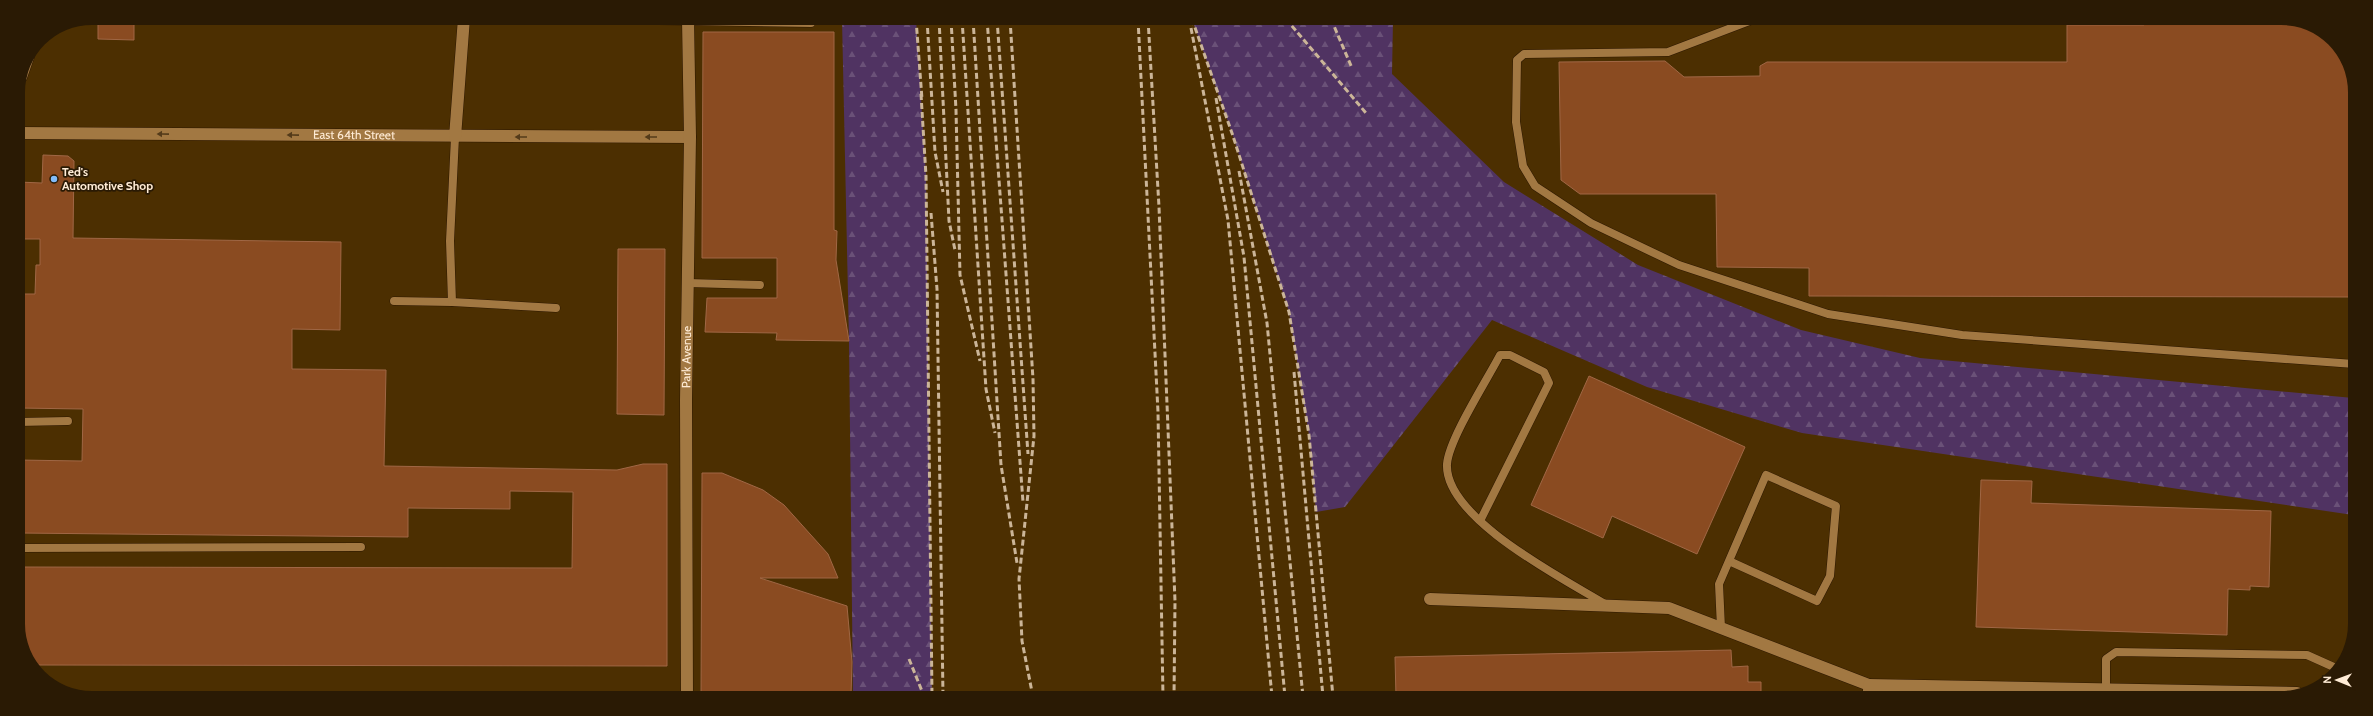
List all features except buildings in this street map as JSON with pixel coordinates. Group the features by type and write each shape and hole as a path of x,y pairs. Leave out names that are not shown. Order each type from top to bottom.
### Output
{"street":[{"path":"455,137 463,25"},
{"name":"Park Avenue","path":"687,691 686,400 690,137 688,25"},
{"name":"East 64th Street","path":"25,133 455,137 690,137"},
{"path":"1430,599 1669,608 1869,685 2160,691"},
{"path":"1869,685 1869,691"}],"lane":[{"path":"1739,25 1668,52 1524,54 1517,60 1516,122 1523,166 1535,186 1591,223 1679,265 1828,314 1970,335 2348,364"},
{"path":"452,302 450,241 455,137"},
{"path":"688,283 760,285"},
{"path":"394,301 452,302 556,308"},
{"path":"1480,521 1549,383 1544,372 1510,354 1500,355 1454,441 1447,464 1451,488 1480,521 1503,541 1608,606"},
{"path":"25,422 68,421"},
{"path":"1721,628 1719,584 1766,475 1836,506 1830,576 1817,601 1729,561"},
{"path":"25,548 361,547"},
{"path":"2106,689 2106,659 2116,652 2307,655 2318,660"}],"green space":[{"path":"842,25 916,25 926,176 932,691 853,691 849,341"},
{"path":"1194,25 1393,25 1392,74 1504,182 1638,265 1801,330 1920,358 2348,398 2348,514 1802,433 1647,387 1492,320 1345,507 1316,512 1309,435 1289,312 1233,136"}],"railway":[{"path":"916,25 922,99"},
{"path":"927,25 935,152 943,192"},
{"path":"939,25 949,221 955,250"},
{"path":"951,25 956,110 960,275 980,361"},
{"path":"962,25 986,389 995,433"},
{"path":"973,25 1001,465 1017,563"},
{"path":"987,25 1023,502"},
{"path":"997,25 1028,454"},
{"path":"1010,25 1033,379 1034,436 1019,579 1022,641 1032,691"},
{"path":"1138,25 1158,412 1163,691"},
{"path":"1148,25 1159,207 1175,601 1174,691"},
{"path":"1194,25 1233,136 1289,312 1309,435 1332,691"},
{"path":"1291,25 1366,113"},
{"path":"1334,25 1352,68"},
{"path":"1191,28 1228,220 1271,691"},
{"path":"921,94 926,176 932,691"},
{"path":"1216,98 1244,257 1284,691"},
{"path":"1239,171 1267,323 1302,691"},
{"path":"931,213 937,289 943,691"},
{"path":"1294,372 1322,691"},
{"path":"909,659 922,691"}],"place":[{"name":"Ted's Automotive Shop","path":"54,179"}]}
